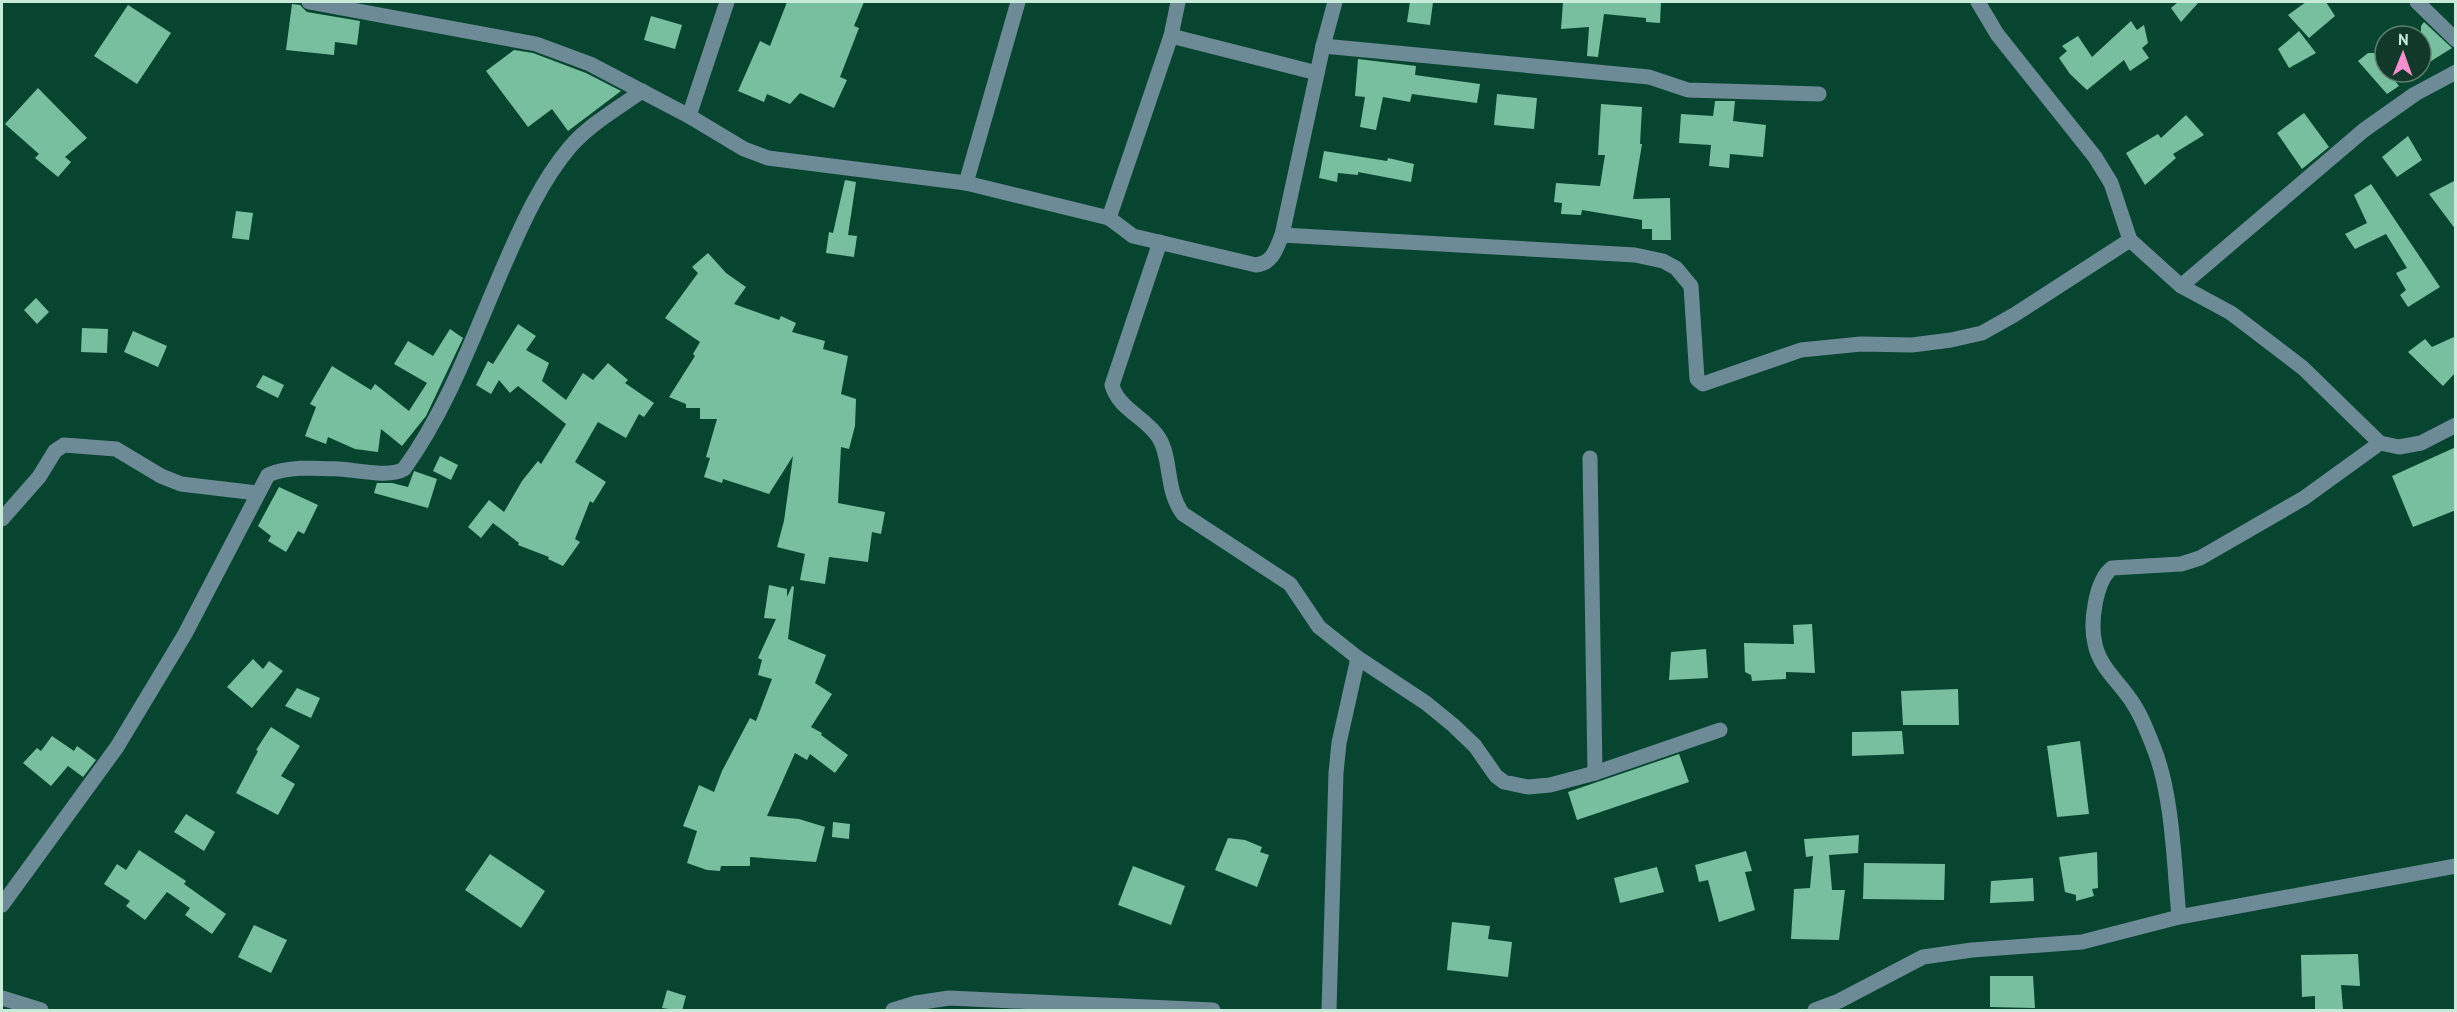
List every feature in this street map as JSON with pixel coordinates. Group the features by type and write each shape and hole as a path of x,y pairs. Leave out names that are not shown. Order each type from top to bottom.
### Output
{"street":[{"path":"309,2 536,44 590,64 689,116 744,149 768,158 966,183 1109,218 1133,236 1256,265 1265,264 1272,258 1282,235 1323,46 1335,2"},
{"path":"689,116 727,2"},
{"path":"1109,218 1171,36 1178,2"},
{"path":"1978,2 1997,34 2095,157 2111,183 2130,240 2181,286 2231,313 2303,368 2380,443 2399,447 2421,443 2456,425"},
{"path":"2417,2 2456,40"},
{"path":"966,183 1014,3"},
{"path":"1171,36 1317,73"},
{"path":"1323,46 1649,77 1688,90 1819,94"},
{"path":"2181,286 2364,130 2415,94 2456,72"},
{"path":"2,905 117,747 185,634 268,475 276,471 336,468 395,474 404,469 448,394 520,228 545,182 569,148 586,130 642,91"},
{"path":"1282,235 1635,255 1663,261 1676,268 1691,286 1697,379 1703,384 1801,350 1861,344 1912,345 1982,333 2130,240"},
{"path":"1160,242 1113,377 1114,392 1160,439 1173,496 1183,514 1290,584 1319,627 1358,658 1426,703 1453,725 1475,746 1496,776 1504,782 1528,787 1550,785 1595,773 1720,730"},
{"path":"2179,917 2165,786 2154,749 2134,705 2109,674 2095,647 2091,625 2103,574 2112,568 2181,564 2199,558 2304,498 2380,443"},
{"path":"2,519 39,477 55,451 64,445 116,449 161,476 181,484 257,493"},
{"path":"1590,458 1595,773"},
{"path":"1329,1011 1336,773 1358,658"},
{"path":"1815,1011 1923,957 1972,950 2082,942 2179,917 2456,866"},
{"path":"2,998 41,1011"},
{"path":"893,1011 931,999 949,998 1213,1011"}],"building":[{"path":"787,2 864,2 854,26 859,28 840,77 847,80 834,108 800,93 790,104 767,94 764,102 738,91 760,41 770,46"},
{"path":"1410,2 1433,2 1430,25 1407,22"},
{"path":"1563,2 1661,2 1660,23 1646,22 1646,18 1604,14 1598,57 1587,56 1589,27 1561,29"},
{"path":"2178,2 2199,2 2181,22 2171,8"},
{"path":"2306,2 2326,2 2335,16 2309,38 2288,15"},
{"path":"292,4 300,5 307,12 360,21 357,45 335,42 334,55 286,50"},
{"path":"128,5 171,33 137,84 94,56"},
{"path":"651,16 682,25 675,49 644,40"},
{"path":"2131,21 2137,30 2144,25 2148,43 2142,48 2149,58 2130,71 2124,60 2087,90 2070,74 2059,58 2067,51 2062,46 2078,36 2092,57"},
{"path":"2433,30 2452,48 2433,60"},
{"path":"2299,31 2316,53 2289,68 2278,49"},
{"path":"514,50 533,53 586,73 621,91 568,131 552,109 528,127 486,71"},
{"path":"2368,53 2373,53 2373,78 2358,61"},
{"path":"1358,59 1416,66 1415,75 1480,84 1477,103 1412,94 1410,102 1383,97 1376,130 1360,127 1365,97 1355,96"},
{"path":"2378,84 2397,84 2399,86 2387,94"},
{"path":"38,88 87,138 65,157 71,162 58,177 35,158 39,154 5,124"},
{"path":"1497,94 1537,98 1534,129 1494,125"},
{"path":"1715,101 1735,101 1733,121 1766,125 1763,157 1730,154 1729,168 1709,166 1711,145 1679,143 1681,114 1713,116"},
{"path":"1601,104 1642,107 1640,144 1642,144 1633,199 1670,198 1671,240 1652,240 1652,229 1642,229 1642,220 1582,210 1581,215 1561,214 1562,203 1554,202 1556,183 1600,186 1605,155 1598,155"},
{"path":"2304,113 2329,147 2302,169 2277,133"},
{"path":"2186,115 2204,135 2173,154 2176,158 2145,185 2126,153 2158,134 2161,138"},
{"path":"2408,136 2422,160 2397,177 2382,157"},
{"path":"1324,151 1387,161 1388,158 1414,164 1411,182 1358,172 1358,175 1338,173 1337,182 1319,178"},
{"path":"845,180 856,182 848,235 857,236 854,257 826,253 829,232 833,233"},
{"path":"2456,180 2456,230 2429,194"},
{"path":"2371,184 2440,287 2408,307 2400,295 2406,290 2396,273 2407,268 2386,234 2355,249 2345,234 2367,223 2354,195"},
{"path":"236,211 253,213 249,240 232,238"},
{"path":"708,253 726,273 746,287 734,304 779,320 781,316 796,323 792,332 825,341 823,349 848,356 841,394 856,399 855,426 849,449 841,447 838,503 885,512 881,534 872,532 868,562 829,557 825,584 800,580 805,554 777,547 784,521 793,456 769,494 723,479 722,483 704,477 710,458 706,457 717,419 700,419 700,408 686,408 686,404 669,397 695,356 693,354 700,342 665,318 698,273 692,267"},
{"path":"36,298 49,312 37,324 24,310"},
{"path":"518,324 536,336 526,350 549,363 542,381 566,400 583,373 593,380 608,363 628,380 625,383 654,403 644,417 639,414 626,438 598,422 575,462 606,482 593,503 590,501 575,539 580,542 563,566 548,559 549,557 518,545 519,543 493,523 481,538 468,527 489,500 504,512 522,481 538,461 541,464 566,424 518,386 510,393 499,380 491,394 476,385 488,361 493,364"},
{"path":"82,328 108,329 107,353 81,352"},
{"path":"450,329 463,338 426,416 402,446 381,429 378,452 355,449 328,437 326,444 305,436 316,407 310,404 332,366 371,390 375,384 409,411 427,383 394,364 408,341 433,356"},
{"path":"133,331 167,346 158,367 124,352"},
{"path":"2456,336 2456,372 2443,386 2408,352 2425,339 2432,347"},
{"path":"263,375 284,385 278,398 256,387"},
{"path":"2456,447 2456,510 2413,527 2392,476"},
{"path":"440,456 458,465 451,480 433,471"},
{"path":"414,471 437,479 428,508 374,493 377,483 392,483 408,487"},
{"path":"279,487 318,505 304,534 298,531 286,552 268,541 271,536 258,526"},
{"path":"769,585 787,589 787,597 792,586 794,587 788,639 826,655 815,683 832,694 811,727 822,733 821,735 848,755 835,773 810,754 807,760 795,753 767,816 799,819 825,827 816,862 750,857 750,866 721,866 720,871 707,870 687,863 697,831 683,826 699,785 714,792 722,771 750,718 756,721 772,679 758,675 762,660 758,658 776,619 764,618"},
{"path":"1812,624 1815,673 1786,672 1786,679 1752,681 1751,675 1745,672 1744,643 1794,644 1793,625"},
{"path":"1706,649 1708,678 1669,680 1671,652"},
{"path":"253,659 263,669 269,661 283,671 252,708 227,687"},
{"path":"297,688 320,698 311,718 285,706"},
{"path":"1958,689 1959,725 1903,725 1901,691"},
{"path":"271,727 300,746 281,776 295,784 278,815 236,793 258,751 256,750"},
{"path":"1902,731 1904,754 1852,756 1852,732"},
{"path":"52,736 74,751 77,746 96,760 83,777 68,766 51,786 23,763 37,748 41,751"},
{"path":"2080,741 2089,814 2057,817 2047,746"},
{"path":"1679,754 1689,782 1577,820 1568,792"},
{"path":"186,814 215,832 204,851 174,832"},
{"path":"833,822 850,824 849,839 832,837"},
{"path":"1859,835 1858,853 1829,855 1832,890 1845,890 1839,940 1791,939 1794,889 1810,888 1813,856 1806,857 1804,839"},
{"path":"1228,838 1245,840 1262,847 1260,852 1269,855 1257,887 1215,870"},
{"path":"139,850 186,881 184,884 226,914 212,934 185,915 190,908 167,892 145,920 126,906 130,901 104,884 117,864 126,870"},
{"path":"1746,851 1752,871 1745,872 1755,910 1719,922 1708,880 1699,882 1695,865"},
{"path":"2097,852 2098,888 2092,889 2094,896 2076,901 2076,895 2065,892 2059,857"},
{"path":"490,854 545,891 521,928 465,890"},
{"path":"1864,863 1945,864 1944,900 1863,899"},
{"path":"1133,866 1185,886 1171,925 1118,905"},
{"path":"1657,867 1664,892 1620,903 1614,878"},
{"path":"2033,878 2034,901 1990,903 1991,881"},
{"path":"1452,922 1490,926 1488,939 1512,942 1508,977 1447,970"},
{"path":"254,925 287,940 271,973 238,957"},
{"path":"2358,954 2360,986 2341,985 2343,1009 2315,1010 2315,996 2302,997 2301,955"},
{"path":"1990,976 2033,976 2035,1008 1990,1007"},
{"path":"667,990 686,996 682,1011 662,1008"}]}
